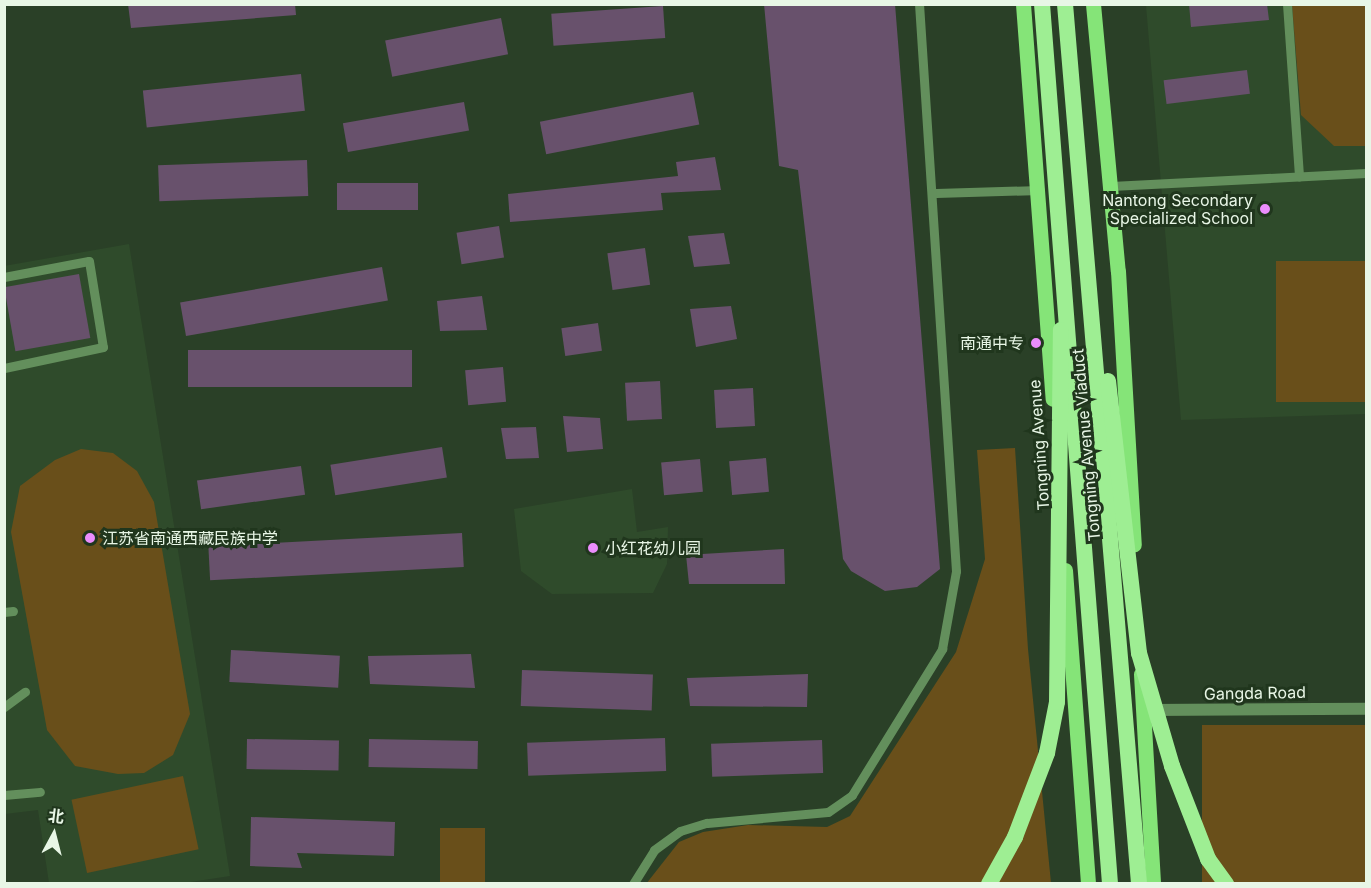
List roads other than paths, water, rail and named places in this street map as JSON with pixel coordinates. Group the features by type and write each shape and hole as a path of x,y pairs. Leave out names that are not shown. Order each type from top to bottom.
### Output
{"highway":[{"name":"Tongning Avenue Viaduct","path":"1042,4 1063,227 1110,884"},
{"name":"Tongning Avenue Viaduct","path":"1065,4 1091,282 1139,884"},
{"path":"988,884 1015,837 1043,763 1057,702 1063,227"},
{"path":"1091,282 1116,423 1139,653 1172,766 1208,859 1226,884"}],"main road":[{"name":"Tongning Avenue","path":"1023,4 1040,190 1088,884"},
{"path":"1093,4 1111,186 1153,884"}],"street":[{"name":"Gangda Road","path":"1143,710 1366,709"}],"lane":[{"path":"633,884 654,850 680,831 707,823 828,812 852,795 942,649 956,571 936,193 920,4"},
{"path":"1287,4 1299,177"},
{"path":"1111,186 1366,173"},
{"path":"936,193 1040,190"},
{"path":"4,277 89,261 103,347 4,368"},
{"path":"4,707 25,692"},
{"path":"4,795 40,792"}],"place":[{"name":"Nantong Secondary Specialized School","path":"1265,209"},
{"name":"南通中专","path":"1036,343"},
{"name":"江苏省南通西藏民族中学","path":"90,538"},
{"name":"小红花幼儿园","path":"593,548"}]}
